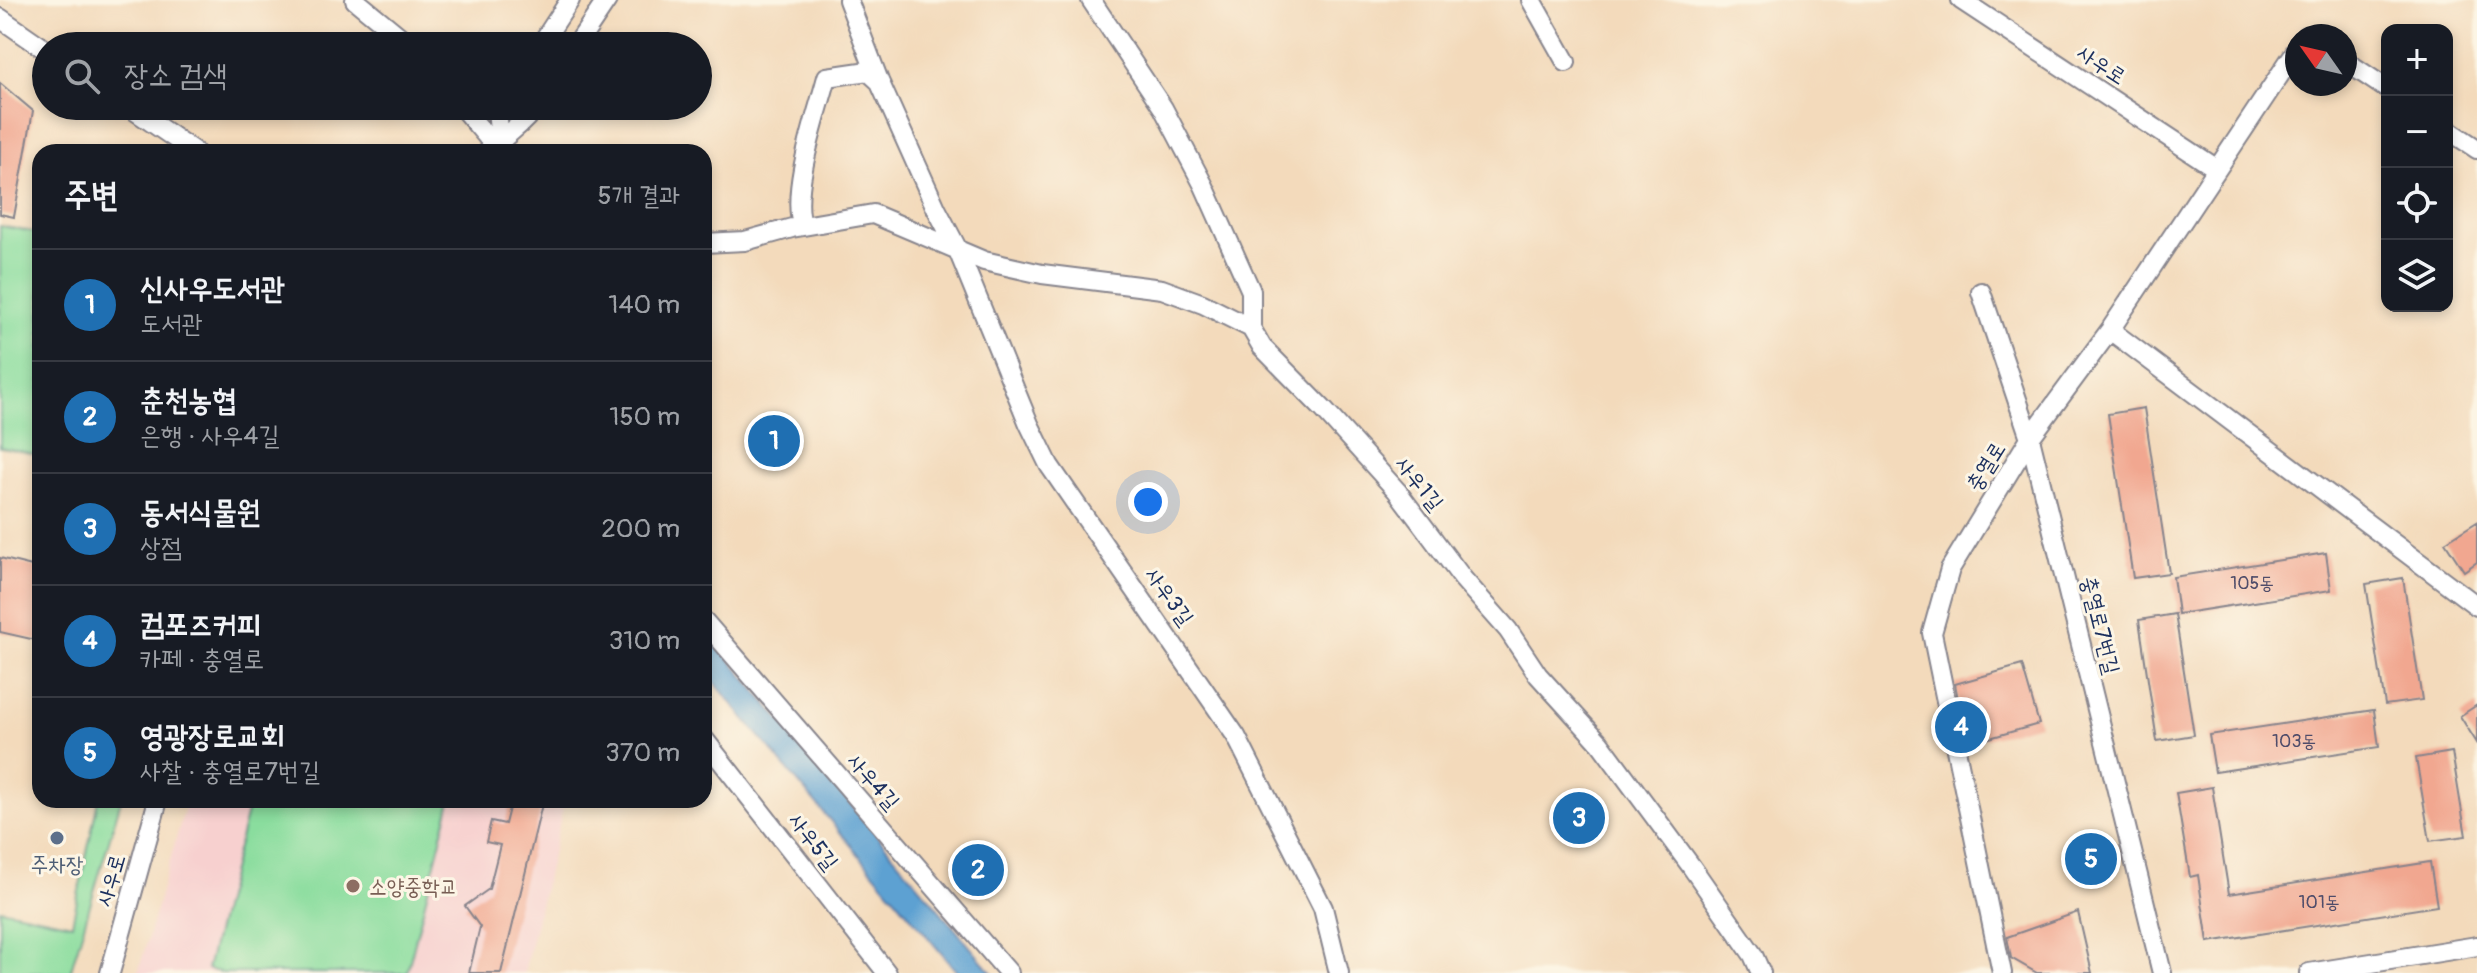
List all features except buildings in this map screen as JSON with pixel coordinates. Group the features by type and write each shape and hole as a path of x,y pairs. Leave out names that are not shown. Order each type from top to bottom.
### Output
{"street":[{"path":"355,0 394,32"},
{"path":"549,32 570,0"},
{"path":"585,32 607,0"},
{"name":"사우3길","path":"848,0 879,81 957,248 1029,424 1049,465 1091,529 1159,620 1236,736 1323,908 1339,973"},
{"path":"712,243 745,241 803,226 873,214 984,261 1042,274 1162,289 1203,304 1251,328 1251,291 1204,186 1163,108 1091,0"},
{"path":"1531,0 1566,62"},
{"name":"사우로","path":"1961,0 2217,169"},
{"path":"0,18 32,40"},
{"name":"충열로","path":"2002,973 1932,633 1950,569 2030,438 2110,330 2285,67"},
{"path":"2357,69 2381,85"},
{"path":"803,226 800,218 802,171 827,77 868,71 879,81"},
{"path":"148,120 183,144"},
{"path":"473,120 494,144"},
{"path":"497,120 497,144"},
{"path":"500,144 527,120"},
{"path":"2453,133 2477,149"},
{"name":"충열로7번길","path":"1981,292 2030,438 2162,973"},
{"name":"사우1길","path":"1251,328 1262,347 1397,491 1463,579 1508,630 1538,675 1600,743 1691,866 1753,955 1761,973"},
{"path":"2110,330 2477,606"},
{"name":"사우4길","path":"712,630 1009,973"},
{"name":"사우5길","path":"712,749 887,973"},
{"name":"사우로","path":"110,973 156,808"},
{"path":"2309,973 2477,946"}],"shaded area":[{"name":"소양중학교","path":"185,808 563,808 524,973 138,973"}],"green space":[{"path":"0,226 32,232 32,453 0,447"},
{"path":"96,808 119,808 70,973 0,973 0,909 72,924"},
{"path":"248,808 449,808 407,973 223,973 207,969"}],"water":[{"path":"712,639 992,973 958,973 712,680"}],"place":[{"name":"신사우도서관","path":"774,441"},
{"name":"컴포즈커피","path":"1961,727"},
{"name":"동서식물원","path":"1579,818"},
{"name":"주차장","path":"57,838"},
{"name":"영광장로교회","path":"2091,859"},
{"name":"춘천농협","path":"978,870"},
{"name":"소양중학교","path":"353,886"}]}
